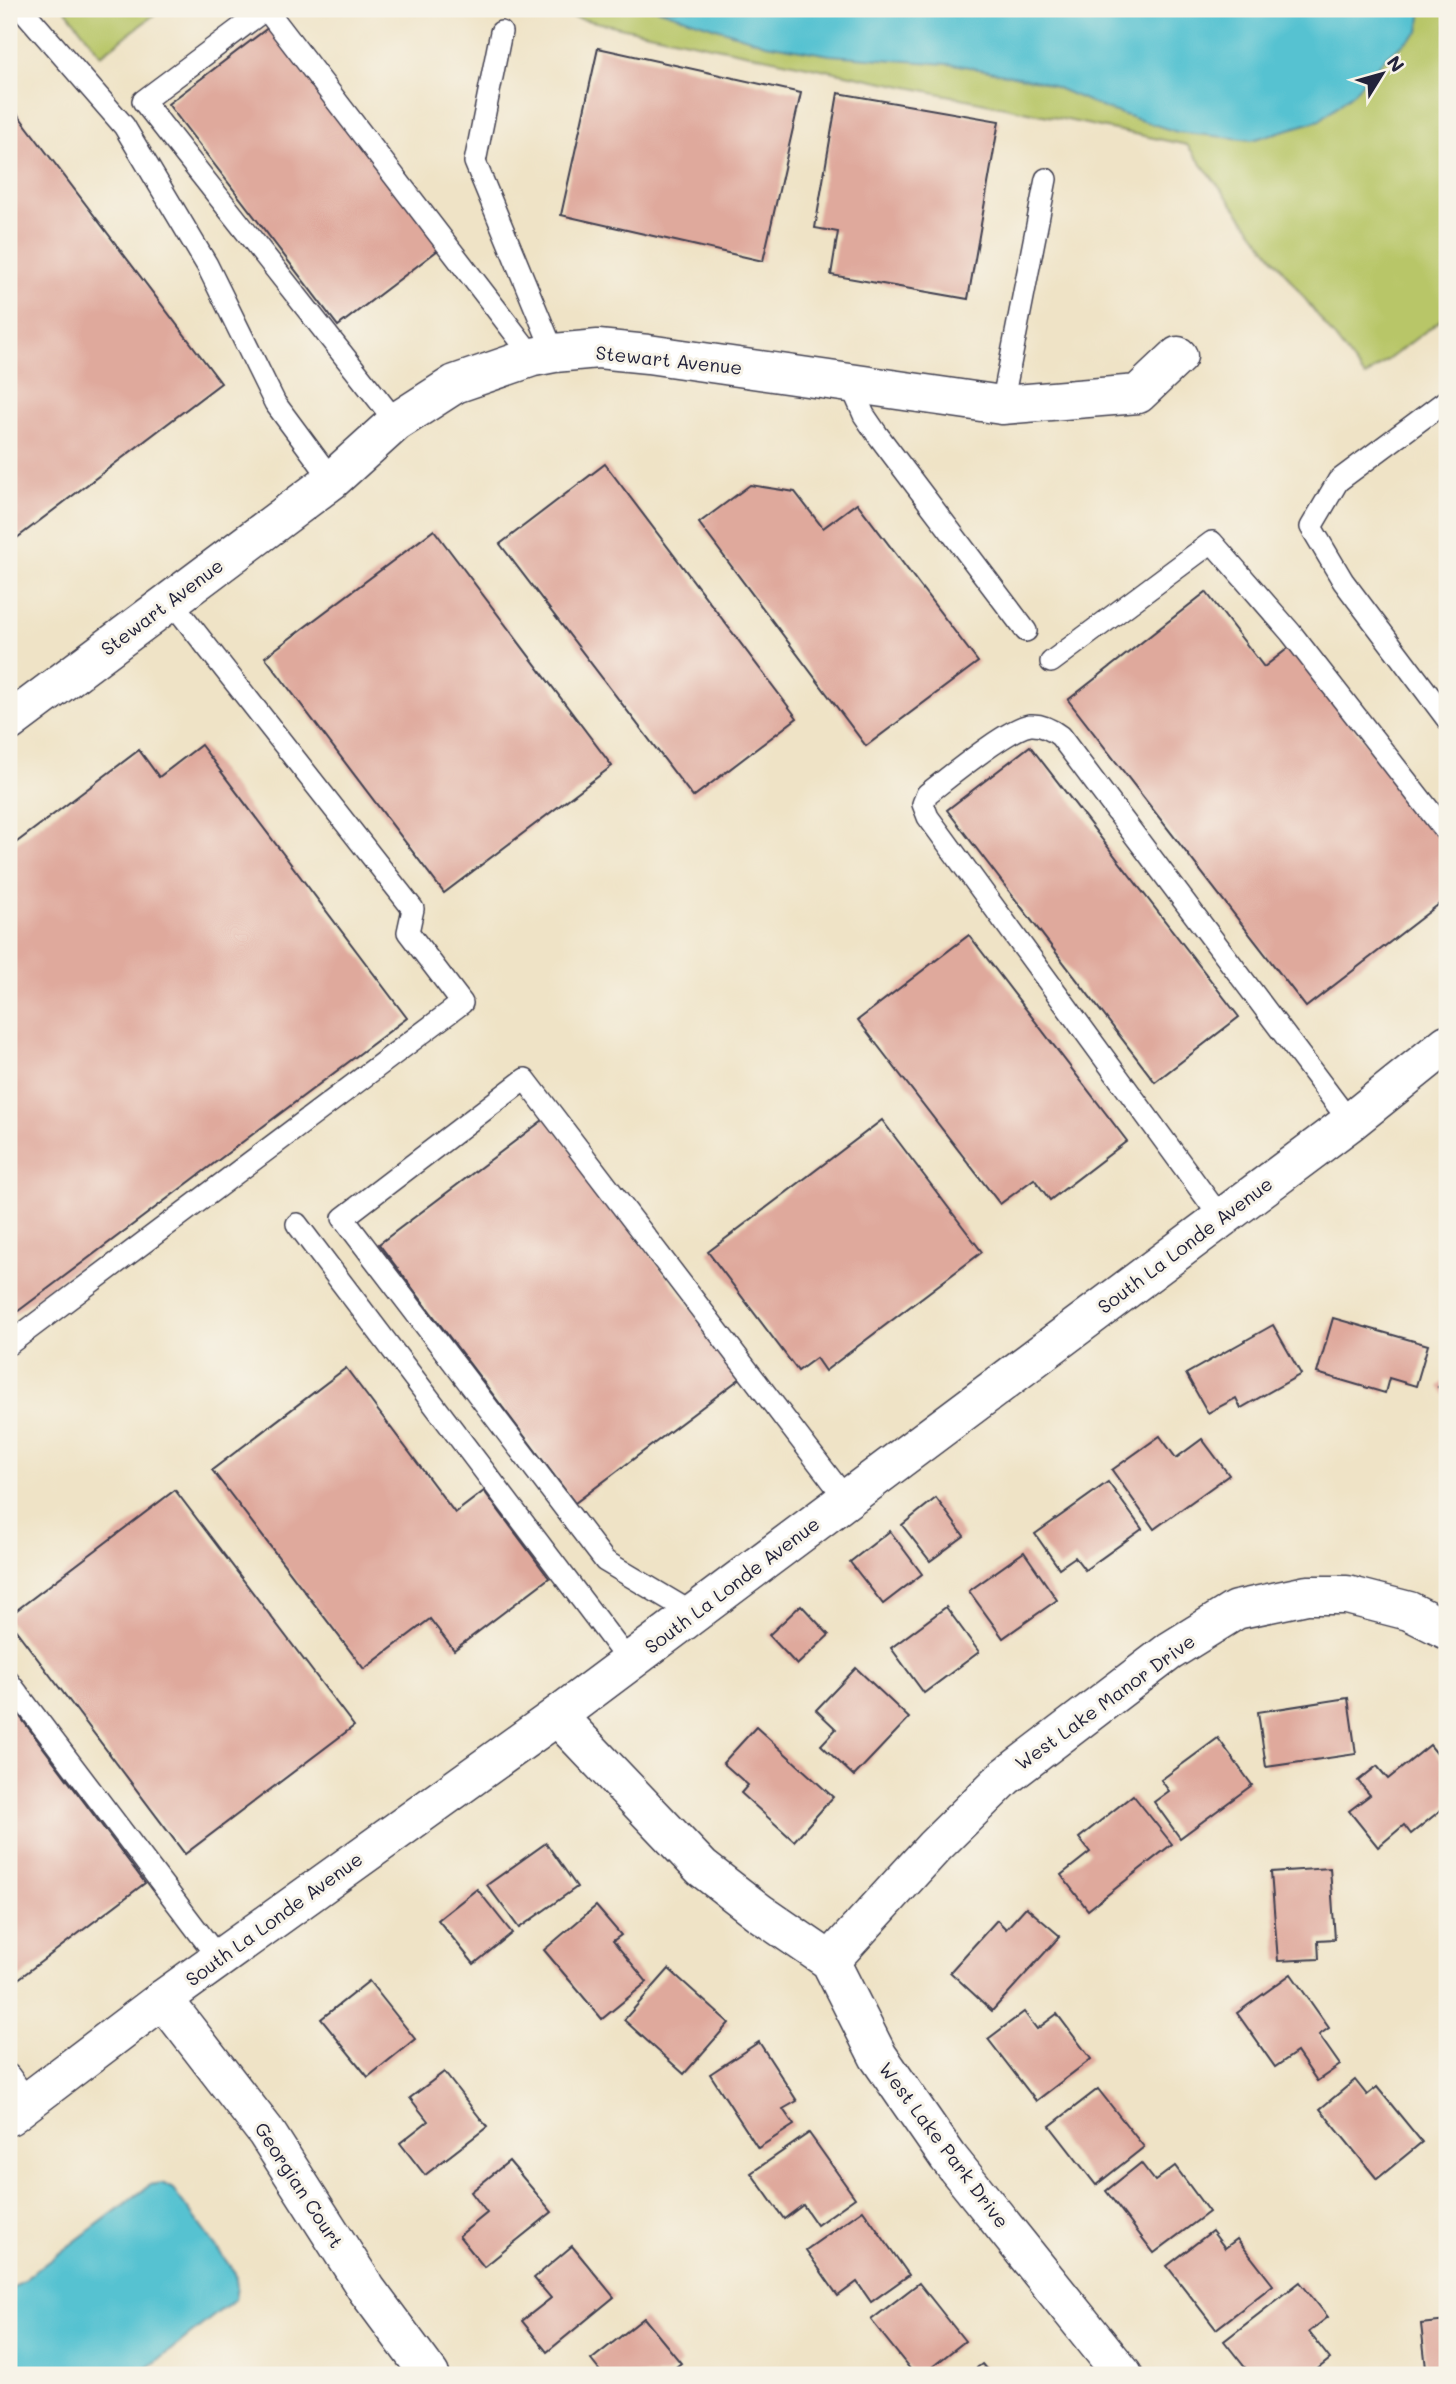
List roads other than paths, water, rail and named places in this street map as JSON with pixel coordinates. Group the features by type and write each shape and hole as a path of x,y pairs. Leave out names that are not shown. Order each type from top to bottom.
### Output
{"street":[{"name":"Stewart Avenue","path":"9,722 332,480 397,422 455,384 544,355 598,349 648,354 1002,405 1139,394 1178,356"},
{"name":"South La Londe Avenue","path":"15,2097 219,1959 557,1716 1350,1122 1447,1044"},
{"name":"West Lake Manor Drive","path":"830,1961 933,1847 1005,1777 1170,1651 1236,1611 1307,1595 1347,1595 1409,1611 1447,1630"},
{"name":"West Lake Park Drive","path":"557,1716 702,1868 760,1913 830,1961 878,2056 948,2157 1123,2375"},
{"name":"Georgian Court","path":"163,1998 266,2132 367,2290 430,2375"}],"lane":[{"path":"22,9 124,126 207,265 275,403 332,480"},
{"path":"397,422 143,102 266,9 544,355"},
{"path":"501,33 475,162 544,355"},
{"path":"1002,405 1046,179"},
{"path":"850,383 864,415 877,434 1026,631"},
{"path":"1447,400 1338,481 1311,527 1343,581 1447,719"},
{"path":"1051,662 1212,542 1291,633 1447,834"},
{"path":"9,1344 462,1003 408,932 413,909 171,601"},
{"path":"1221,1218 928,817 923,804 927,794 1014,730 1031,725 1050,728 1060,736 1350,1122"},
{"path":"694,1614 605,1561 343,1218 525,1079 846,1499"},
{"path":"297,1224 629,1662"},
{"path":"9,1682 219,1959"}],"water":[{"path":"657,9 1422,9 1419,32 1388,55 1354,92 1320,120 1252,140 1177,132 1106,109 1043,82 959,65 830,55 766,44"},
{"path":"162,2183 173,2189 235,2273 235,2299 139,2375 9,2375 9,2291 150,2185"}]}
